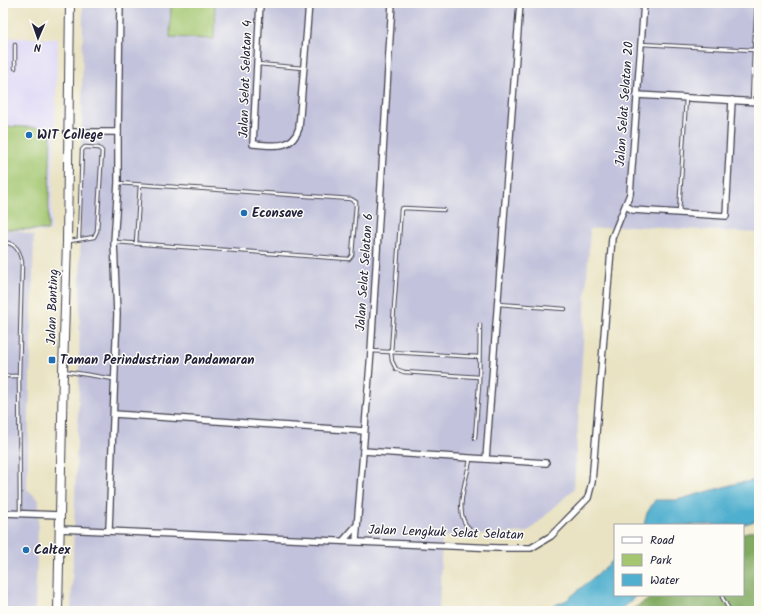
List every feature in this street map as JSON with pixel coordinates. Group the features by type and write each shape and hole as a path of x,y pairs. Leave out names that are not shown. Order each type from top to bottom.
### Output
{"main road":[{"name":"Jalan Banting","path":"58,611 67,242 67,132 70,3"}],"street":[{"path":"109,530 117,314 114,242 118,184 120,3"},
{"name":"Jalan Selat Selatan 4","path":"260,3 253,144 287,145 296,137 299,128 309,3"},
{"name":"Jalan Selat Selatan 6","path":"356,541 371,350 392,3"},
{"path":"486,459 520,3"},
{"name":"Jalan Selat Selatan 20","path":"626,206 630,194 644,3"},
{"path":"638,95 759,102"},
{"path":"626,206 633,210 726,216 732,100"},
{"path":"67,132 118,132"},
{"name":"Jalan Lengkuk Selat Selatan","path":"59,529 366,541 498,548 531,548 551,536 588,498 592,482 612,238 616,224 626,206"},
{"path":"114,414 364,431"},
{"path":"362,451 546,463"},
{"path":"3,513 60,515"},
{"path":"342,541 357,526 366,541"}],"lane":[{"path":"752,101 757,3"},
{"path":"640,44 754,50"},
{"path":"14,68 15,45"},
{"path":"257,64 304,68"},
{"path":"679,213 686,98"},
{"path":"67,242 94,237 97,231 102,151 99,148 85,147 82,150 79,239"},
{"path":"114,242 349,259 352,255 356,205 356,202 351,199 118,184"},
{"path":"136,243 140,185"},
{"path":"444,210 401,209 391,352 394,366 398,370 404,372 479,377"},
{"path":"3,242 14,244 18,249 22,263 19,376 20,513"},
{"path":"497,304 565,309"},
{"path":"475,438 479,377 478,357 480,325"},
{"path":"371,350 478,357"},
{"path":"63,371 115,379"},
{"path":"3,376 19,376"},
{"path":"469,528 463,520 462,514 464,482 469,469 470,458"},
{"path":"722,597 730,611"}],"shaded area":[{"path":"83,3 759,3 759,233 628,226 590,229 574,489 528,532 442,537 439,611 71,611 79,387"},
{"name":"WIT College","path":"3,37 58,39 51,232 3,230"},
{"path":"3,230 19,231 34,236 27,489 39,500 35,611 3,611"}],"green space":[{"path":"171,3 215,3 214,39 170,37"},
{"path":"3,126 51,128 48,230 3,229"},
{"path":"759,530 759,611 628,611 645,602 651,596 744,596 744,533"}],"water":[{"path":"759,480 759,520 744,524 644,524 647,513 655,500 677,500 738,483"},
{"path":"614,560 614,596 636,596 619,611 541,611 567,600"}],"place":[{"name":"WIT College","path":"29,135"},
{"name":"Econsave","path":"244,213"},
{"name":"Taman Perindustrian Pandamaran","path":"52,360"},
{"name":"Caltex","path":"26,550"}]}
